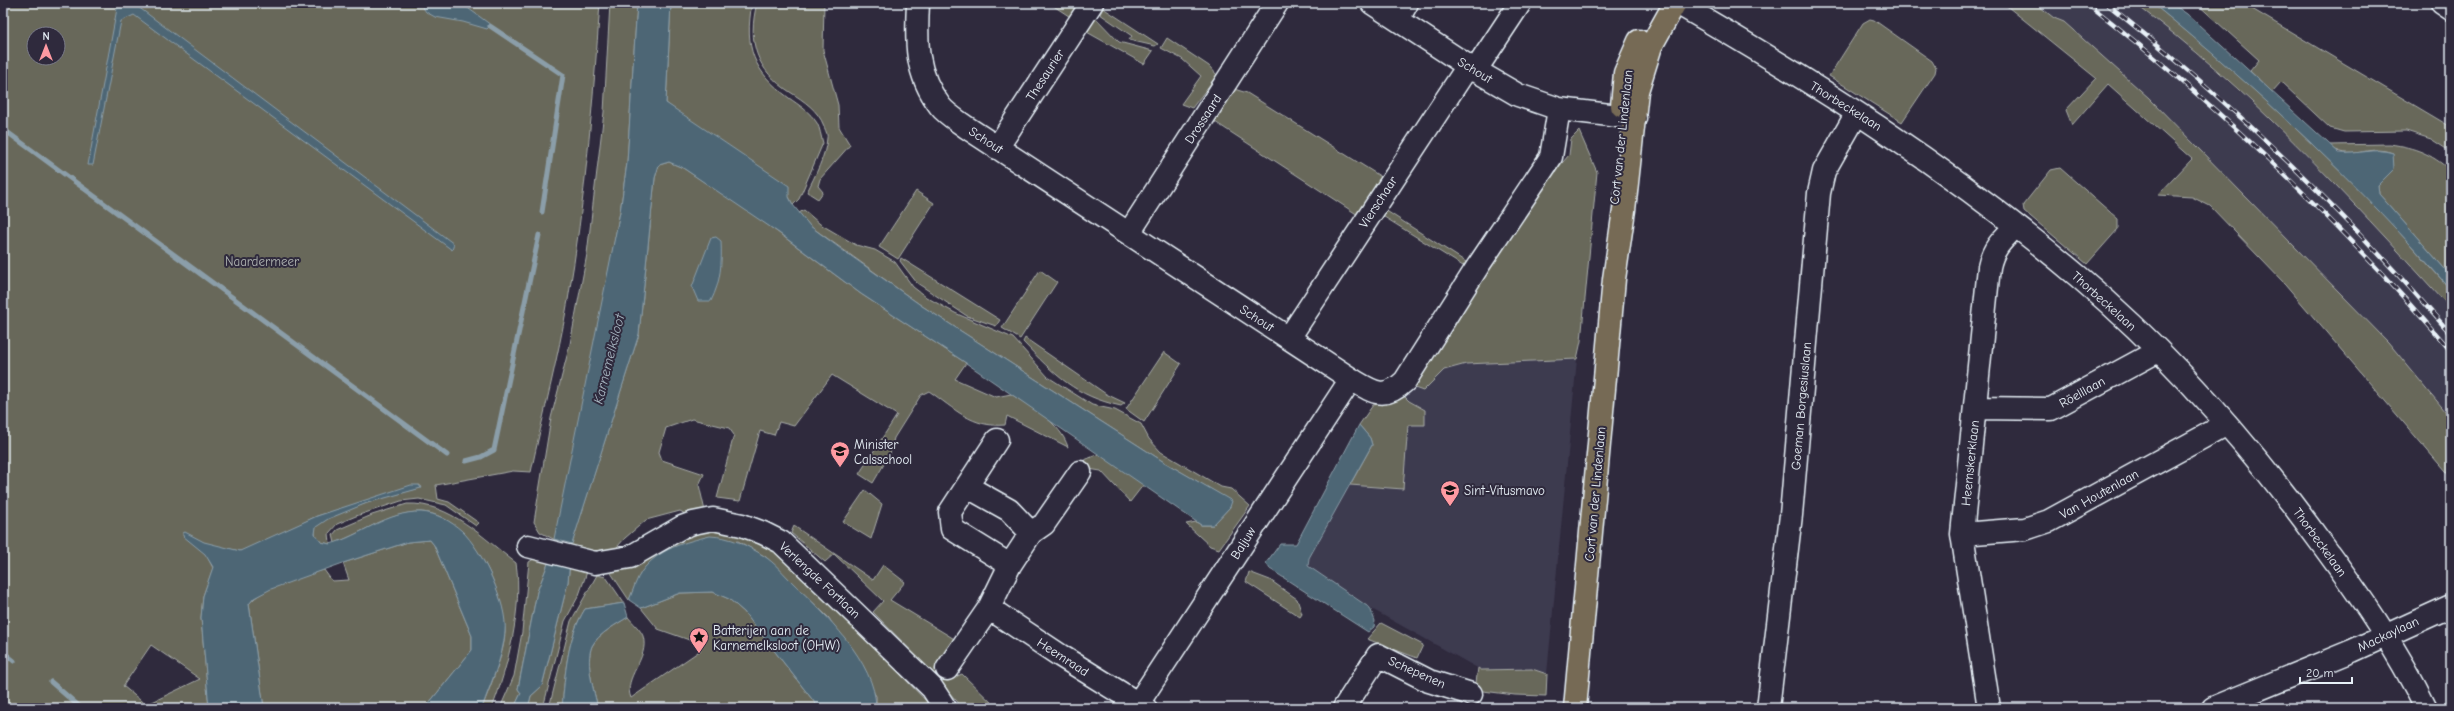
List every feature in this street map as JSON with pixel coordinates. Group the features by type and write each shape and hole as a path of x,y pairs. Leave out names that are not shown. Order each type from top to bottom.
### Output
{"main road":[{"name":"Cort van der Lindenlaan","path":"1628,117 1625,74 1630,59 1641,38 1664,3"},
{"name":"Cort van der Lindenlaan","path":"1575,708 1614,279 1612,250 1615,182 1628,117 1651,46 1676,3"}],"street":[{"name":"Schout","path":"918,3 916,40 920,69 940,107 997,148 1351,379 1370,390 1382,394 1395,391 1405,381 1478,266 1551,157 1559,108"},
{"name":"Thesaurier","path":"997,148 1092,3"},
{"name":"Drossaard","path":"1129,234 1276,3"},
{"name":"Schout","path":"1372,3 1403,11 1472,69 1518,95 1559,108 1628,117"},
{"name":"Vierschaar","path":"1289,338 1472,69 1520,3"},
{"name":"Thorbeckelaan","path":"1676,3 1898,138 2016,227 2080,278 2158,351 2256,456 2310,527 2386,635 2426,708"},
{"path":"2442,3 2451,9"},
{"name":"Goeman Borgesiuslaan","path":"1768,708 1791,515 1818,193 1824,171 1857,113"},
{"name":"Heemskerklaan","path":"1989,708 1962,534 1976,408 1989,267 1992,254 1997,244 2016,227"},
{"name":"Röelllaan","path":"1976,408 2052,409 2158,351"},
{"name":"Baljuw","path":"1140,706 1351,379"},
{"name":"Van Houtenlaan","path":"1962,534 2025,529 2049,521 2227,424"},
{"path":"997,440 968,487 950,512 952,529 1010,565"},
{"path":"947,669 989,608 1010,565 1031,533 1044,524 1080,472"},
{"path":"968,487 1009,510 1031,533"},
{"name":"Verlengde Fortlaan","path":"528,546 595,562 622,560 682,527 713,519 742,525 763,533 781,542 932,688 945,708"},
{"name":"Mackaylaan","path":"2226,706 2451,606"},
{"name":"Heemraad","path":"989,608 1140,706"},
{"name":"Schepenen","path":"1344,708 1378,655 1429,680 1471,694"}],"shaded area":[{"path":"2035,3 2134,3 2173,32 2258,108 2337,184 2442,299 2451,306 2451,417 2388,342 2149,98 2064,22 2054,18"},
{"name":"Sint-Vitusmavo","path":"1577,359 1547,674 1532,669 1481,670 1370,608 1308,566 1309,558 1350,485 1403,489 1408,425 1425,425 1425,410 1409,401 1402,394 1409,386 1423,391 1444,370 1466,364"}],"green space":[{"name":"Naardermeer","path":"3,3 600,3 588,152 574,263 560,343 531,472 513,471 436,485 438,499 449,502 479,523 476,526 446,505 419,499 401,501 337,524 329,533 330,544 321,542 315,535 315,527 335,515 396,494 420,488 420,485 317,516 249,549 240,551 225,548 207,556 213,568 203,596 201,618 209,708 3,708","holes":["151,645 200,679 146,705 123,686"]},
{"path":"610,3 637,3 627,163 620,212 557,541 540,532 534,522 551,418 570,344 587,254 604,112"},
{"path":"671,3 752,3 749,33 754,57 759,68 777,88 811,115 819,127 823,143 799,199 793,205 789,197 666,103"},
{"path":"757,3 824,3 823,50 838,105 839,127 850,145 820,179 818,186 823,192 818,199 807,192 822,158 826,145 827,134 818,115 805,102 778,83 762,64 757,54 753,30"},
{"path":"1049,3 1088,3 1078,22"},
{"path":"2003,3 2035,3 2054,18 2064,22 2149,98 2388,342 2451,418 2451,478 2285,284 2210,206 2192,197 2158,195 2192,159 2108,84 2072,125 2066,110 2096,78"},
{"path":"2134,3 2152,3 2236,74 2318,149 2401,234 2451,290 2451,306 2442,299 2370,220 2257,106 2217,70"},
{"path":"2196,3 2242,3 2451,127 2451,152 2431,139 2406,131 2344,132 2330,128 2281,82 2272,92 2250,71 2259,60"},
{"path":"1103,8 1158,44 1155,46 1129,40 1132,36 1100,14"},
{"path":"1094,16 1119,42 1153,51 1144,64 1085,31"},
{"path":"1870,19 1874,20 1932,61 1936,68 1935,73 1902,122 1829,76 1863,23"},
{"path":"1167,38 1209,66 1217,75 1192,108 1181,104 1201,76 1182,59 1161,48"},
{"path":"1231,88 1247,93 1383,178 1358,215 1212,120"},
{"path":"1579,131 1597,172 1581,341 1577,359 1466,364 1444,370 1423,391 1409,386 1450,334 1489,266 1543,185 1569,155 1571,139"},
{"path":"2390,144 2408,147 2422,152 2451,171 2451,276 2379,194 2378,185 2384,178 2393,153 2374,150 2345,153 2328,145"},
{"path":"669,162 683,168 757,217 861,294 966,363 955,379 996,397 1011,394 1036,410 1059,430 1068,447 1007,416 1005,425 993,425 973,420 964,416 929,391 921,395 894,438 890,454 873,483 859,474 897,415 832,375 794,426 779,422 774,435 760,431 740,501 717,498 734,435 729,428 692,419 666,428 659,452 662,460 704,474 699,485 705,511 687,515 680,511 646,520 625,538 610,555 579,550 569,544 572,543 639,334 655,178 659,165"},
{"path":"2060,168 2118,219 2118,229 2087,264 2024,211 2023,205 2051,170"},
{"path":"916,191 934,203 898,259 879,247"},
{"path":"804,210 820,224 856,245 875,250 895,262 913,287 926,297 955,313 1013,338 1048,377 1092,405 1115,410 1141,424 1149,439 1161,452 1221,487 1231,489 1250,506 1219,549 1210,546 1186,524 1196,522 1201,525 1213,525 1230,507 1219,494 1164,462 922,306 810,226 799,213"},
{"path":"1385,210 1466,262 1463,266 1381,215"},
{"path":"901,258 1000,320 996,326 967,316 917,283 900,261"},
{"path":"1040,270 1057,282 1020,339 1002,328"},
{"path":"1025,338 1106,394 1125,403 1121,406 1105,402 1078,390 1067,383 1045,365 1023,342"},
{"path":"1164,352 1181,364 1144,422 1126,409"},
{"path":"1402,394 1409,401 1425,410 1425,425 1408,425 1403,489 1350,485 1372,445 1370,438 1359,425 1373,405 1389,403"},
{"path":"1099,454 1144,484 1130,502 1101,471 1070,466"},
{"path":"865,490 882,504 871,539 843,522"},
{"path":"407,504 423,505 452,515 479,533 516,563 518,580 516,617 513,637 498,692 492,708 482,708 502,650 505,632 503,615 499,596 491,576 481,557 468,539 454,525 438,516 420,512 398,515 387,519 335,543 333,535 337,530 372,515"},
{"path":"794,526 873,580 883,565 905,582 890,600 956,640 938,664 953,678 962,674 997,708 963,708 924,664 873,612 883,601 834,554 825,562 791,533"},
{"path":"718,527 776,546 933,708 876,708 876,696 829,618 766,557 738,541 641,572 629,600 607,567 683,532"},
{"path":"430,540 434,545 472,636 472,650 425,708 264,708 249,604 263,592 284,582 324,570 332,581 349,580 343,563 408,542"},
{"path":"540,555 551,556 537,592 518,689 521,693 514,708 500,708 514,676 522,632 529,562"},
{"path":"570,561 589,566 579,595 565,621 543,708 528,708 531,696 542,686 568,582"},
{"path":"1249,572 1270,580 1297,599 1302,614 1300,617 1246,582"},
{"path":"597,575 606,577 624,603 585,609 574,632 571,644 566,669 562,708 549,708 571,621"},
{"path":"713,592 729,599 744,612 819,708 598,708 589,660 592,646 599,637 628,617 642,634 644,644 643,652 630,683 629,690 631,698 701,650 695,642 658,629 641,608 680,593"},
{"path":"1381,623 1423,645 1417,658 1367,639"},
{"path":"1478,668 1481,670 1532,669 1547,674 1546,696 1515,695 1475,690"}],"water":[{"path":"118,3 133,3 454,244 452,250 134,15 121,21 93,165 88,165"},
{"path":"420,3 461,3 491,25 487,29 463,22 435,17 426,12"},
{"name":"Karnemelksloot","path":"637,3 671,3 666,103 789,186 789,197 793,205 810,226 922,306 1164,462 1232,501 1230,507 1213,525 1201,525 966,363 861,294 779,233 683,168 669,162 659,165 655,178 639,334 572,544 554,539 620,212 627,163"},
{"path":"2152,3 2171,3 2187,14 2339,153 2386,151 2393,153 2394,169 2378,185 2379,194 2451,276 2451,290 2417,251 2308,140 2231,70"},
{"path":"716,237 721,241 721,264 717,286 711,301 698,301 692,287 711,238"},
{"path":"1359,425 1370,438 1372,445 1309,558 1308,566 1370,608 1375,621 1374,627 1368,632 1270,569 1266,563 1280,544 1296,544"},
{"path":"411,485 419,485 421,488 367,503 328,519 316,527 315,534 321,542 330,544 397,515 421,512 443,518 462,531 478,551 492,578 498,593 505,620 502,651 482,708 425,708 472,650 472,636 434,545 430,540 408,542 343,563 271,589 254,598 249,604 264,708 209,708 201,618 203,596 213,567 205,554 183,536 183,533 185,532 204,542 240,551 317,516"},
{"path":"710,536 738,542 764,556 776,565 819,609 858,656 874,691 876,708 819,708 744,612 729,599 713,592 680,593 641,608 629,600 636,581 648,563 664,552 682,544"},
{"path":"551,556 570,561 568,582 542,686 531,696 528,708 514,708 521,693 518,689 537,592"},
{"path":"624,603 628,617 599,637 592,646 590,653 589,660 591,677 598,708 562,708 566,669 571,644 574,632 585,609"}],"waterway":[{"path":"490,26 563,75 542,212"},
{"path":"3,129 447,455"},
{"path":"466,461 481,457 494,450 539,235"},
{"path":"3,652 14,661"},
{"path":"51,682 81,708"}],"railway":[{"path":"2087,3 2185,83 2278,168 2366,257 2451,351"},
{"path":"2106,3 2198,79 2286,160 2371,245 2451,334"}],"place":[{"name":"Minister Calsschool","path":"840,468"},
{"name":"Sint-Vitusmavo","path":"1450,507"},
{"name":"Batterijen aan de Karnemelksloot (OHW)","path":"699,654"}]}
